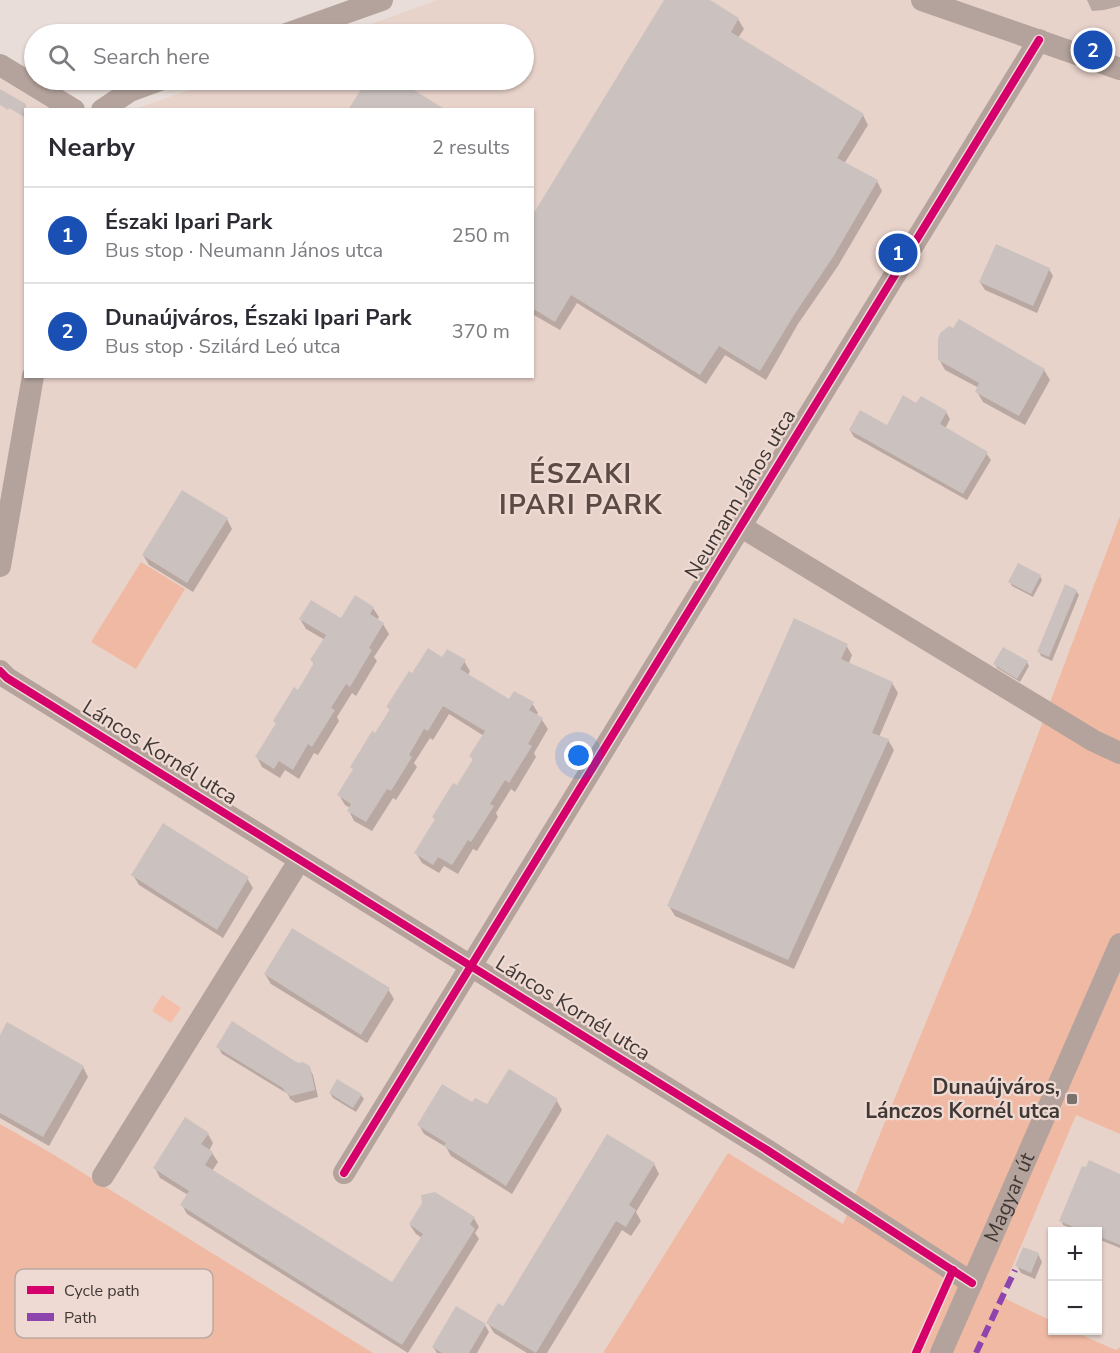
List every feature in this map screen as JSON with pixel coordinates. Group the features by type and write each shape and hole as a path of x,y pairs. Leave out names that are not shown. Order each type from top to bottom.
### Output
{"street":[{"path":"314,24 382,0"},
{"path":"922,0 1120,69"},
{"name":"Neumann János utca","path":"344,1173 1039,40"},
{"path":"0,65 24,80"},
{"path":"41,90 71,108"},
{"path":"105,108 133,90"},
{"path":"0,566 33,378"},
{"path":"740,526 1094,741 1120,753"},
{"name":"Láncos Kornél utca","path":"0,671 7,678 299,861 767,1150 972,1282"},
{"path":"103,1176 299,861"},
{"name":"Magyar út","path":"940,1353 1120,944"}],"shaded area":[{"path":"438,0 1120,0 1120,516 970,915 843,1224 728,1154 603,1353 373,1353 51,1153 0,1124 0,78 48,108 24,108 24,378 534,378 534,108 138,108 189,90 534,90 534,24 371,24"},
{"path":"1120,516 1120,1134 1076,1115 1000,1296 1048,1319 1048,1335 1082,1335 1116,1350 1120,1347 1120,1353 603,1353 728,1153 843,1224 970,915"},
{"path":"141,562 185,589 136,669 91,642"},
{"path":"162,995 181,1008 171,1023 152,1011"},
{"path":"1076,1114 1120,1134 1120,1347 1117,1350 1082,1335 1102,1335 1102,1227 1048,1227 1048,1319 1000,1296"},
{"path":"0,1124 51,1153 373,1353 0,1353"}],"building":[{"path":"664,0 710,0 739,18 731,32 864,114 837,158 878,180 833,257 760,371 719,346 700,375 571,295 555,322 534,309 534,213"},
{"path":"0,89 26,104 24,117 9,108 8,110 0,105"},
{"path":"361,90 414,90 443,108 349,108"},
{"path":"996,244 1050,268 1033,306 979,282"},
{"path":"959,319 1045,369 1019,416 975,392 979,383 938,360 940,333 949,326 953,328"},
{"path":"903,395 916,403 921,396 947,411 940,424 988,452 963,494 849,430 860,410 887,425"},
{"path":"182,490 228,518 187,583 142,555"},
{"path":"1018,563 1041,575 1031,594 1008,582"},
{"path":"1065,584 1077,590 1049,657 1037,652"},
{"path":"355,595 374,607 370,614 384,623 369,648 372,650 350,687 346,684 331,708 335,710 312,747 308,744 293,770 279,761 274,769 255,757 294,687 298,690 314,663 310,660 326,635 299,619 311,600 341,618"},
{"path":"794,618 848,644 841,659 893,682 872,733 889,739 788,960 667,906"},
{"path":"1003,647 1028,661 1017,679 993,664"},
{"path":"428,648 442,657 447,649 466,660 460,669 509,699 514,691 534,702 529,710 543,718 528,744 532,746 509,783 505,780 490,804 494,806 471,842 468,840 452,865 438,857 433,865 414,853 453,783 457,785 473,759 469,756 485,731 443,706 428,731 424,729 409,755 412,757 391,791 387,789 366,822 347,811 351,804 337,795 353,769 350,767 372,731 375,733 390,709 386,707 409,671 412,673"},
{"path":"163,823 249,877 217,930 131,875"},
{"path":"292,928 390,988 361,1035 264,974"},
{"path":"232,1021 298,1063 303,1062 310,1066 315,1090 291,1096 283,1088 216,1047"},
{"path":"7,1022 84,1066 43,1137 0,1113 0,1035"},
{"path":"509,1069 558,1099 506,1186 444,1146 446,1143 417,1125 442,1084 472,1102 475,1098 487,1104"},
{"path":"337,1079 362,1094 353,1108 329,1093"},
{"path":"185,1117 209,1133 201,1144 213,1152 205,1165 392,1282 423,1234 409,1224 422,1203 421,1195 435,1192 475,1217 470,1224 475,1229 402,1345 180,1205 189,1191 153,1168"},
{"path":"607,1134 655,1163 629,1205 636,1210 626,1227 616,1221 536,1353 486,1323 498,1303 503,1306"},
{"path":"1089,1160 1120,1174 1120,1245 1102,1238 1102,1227 1074,1227 1059,1221 1082,1166 1086,1167"},
{"path":"1023,1247 1039,1253 1031,1273 1015,1266"},
{"path":"456,1306 486,1324 469,1353 442,1353 432,1347"}],"marked path":[{"path":"976,1353 1015,1270"}],"cycle path":[{"path":"344,1173 1039,40"},
{"path":"0,671 7,678 767,1150 972,1283"},
{"path":"916,1353 953,1270"}],"place":[{"name":"Dunaújváros, Északi Ipari Park","path":"1093,50"},
{"name":"Északi Ipari Park","path":"898,253"},
{"name":"Dunaújváros, Lánczos Kornél utca","path":"1072,1099"}],"district":[{"name":"ÉSZAKI IPARI PARK","path":"581,490"}]}
